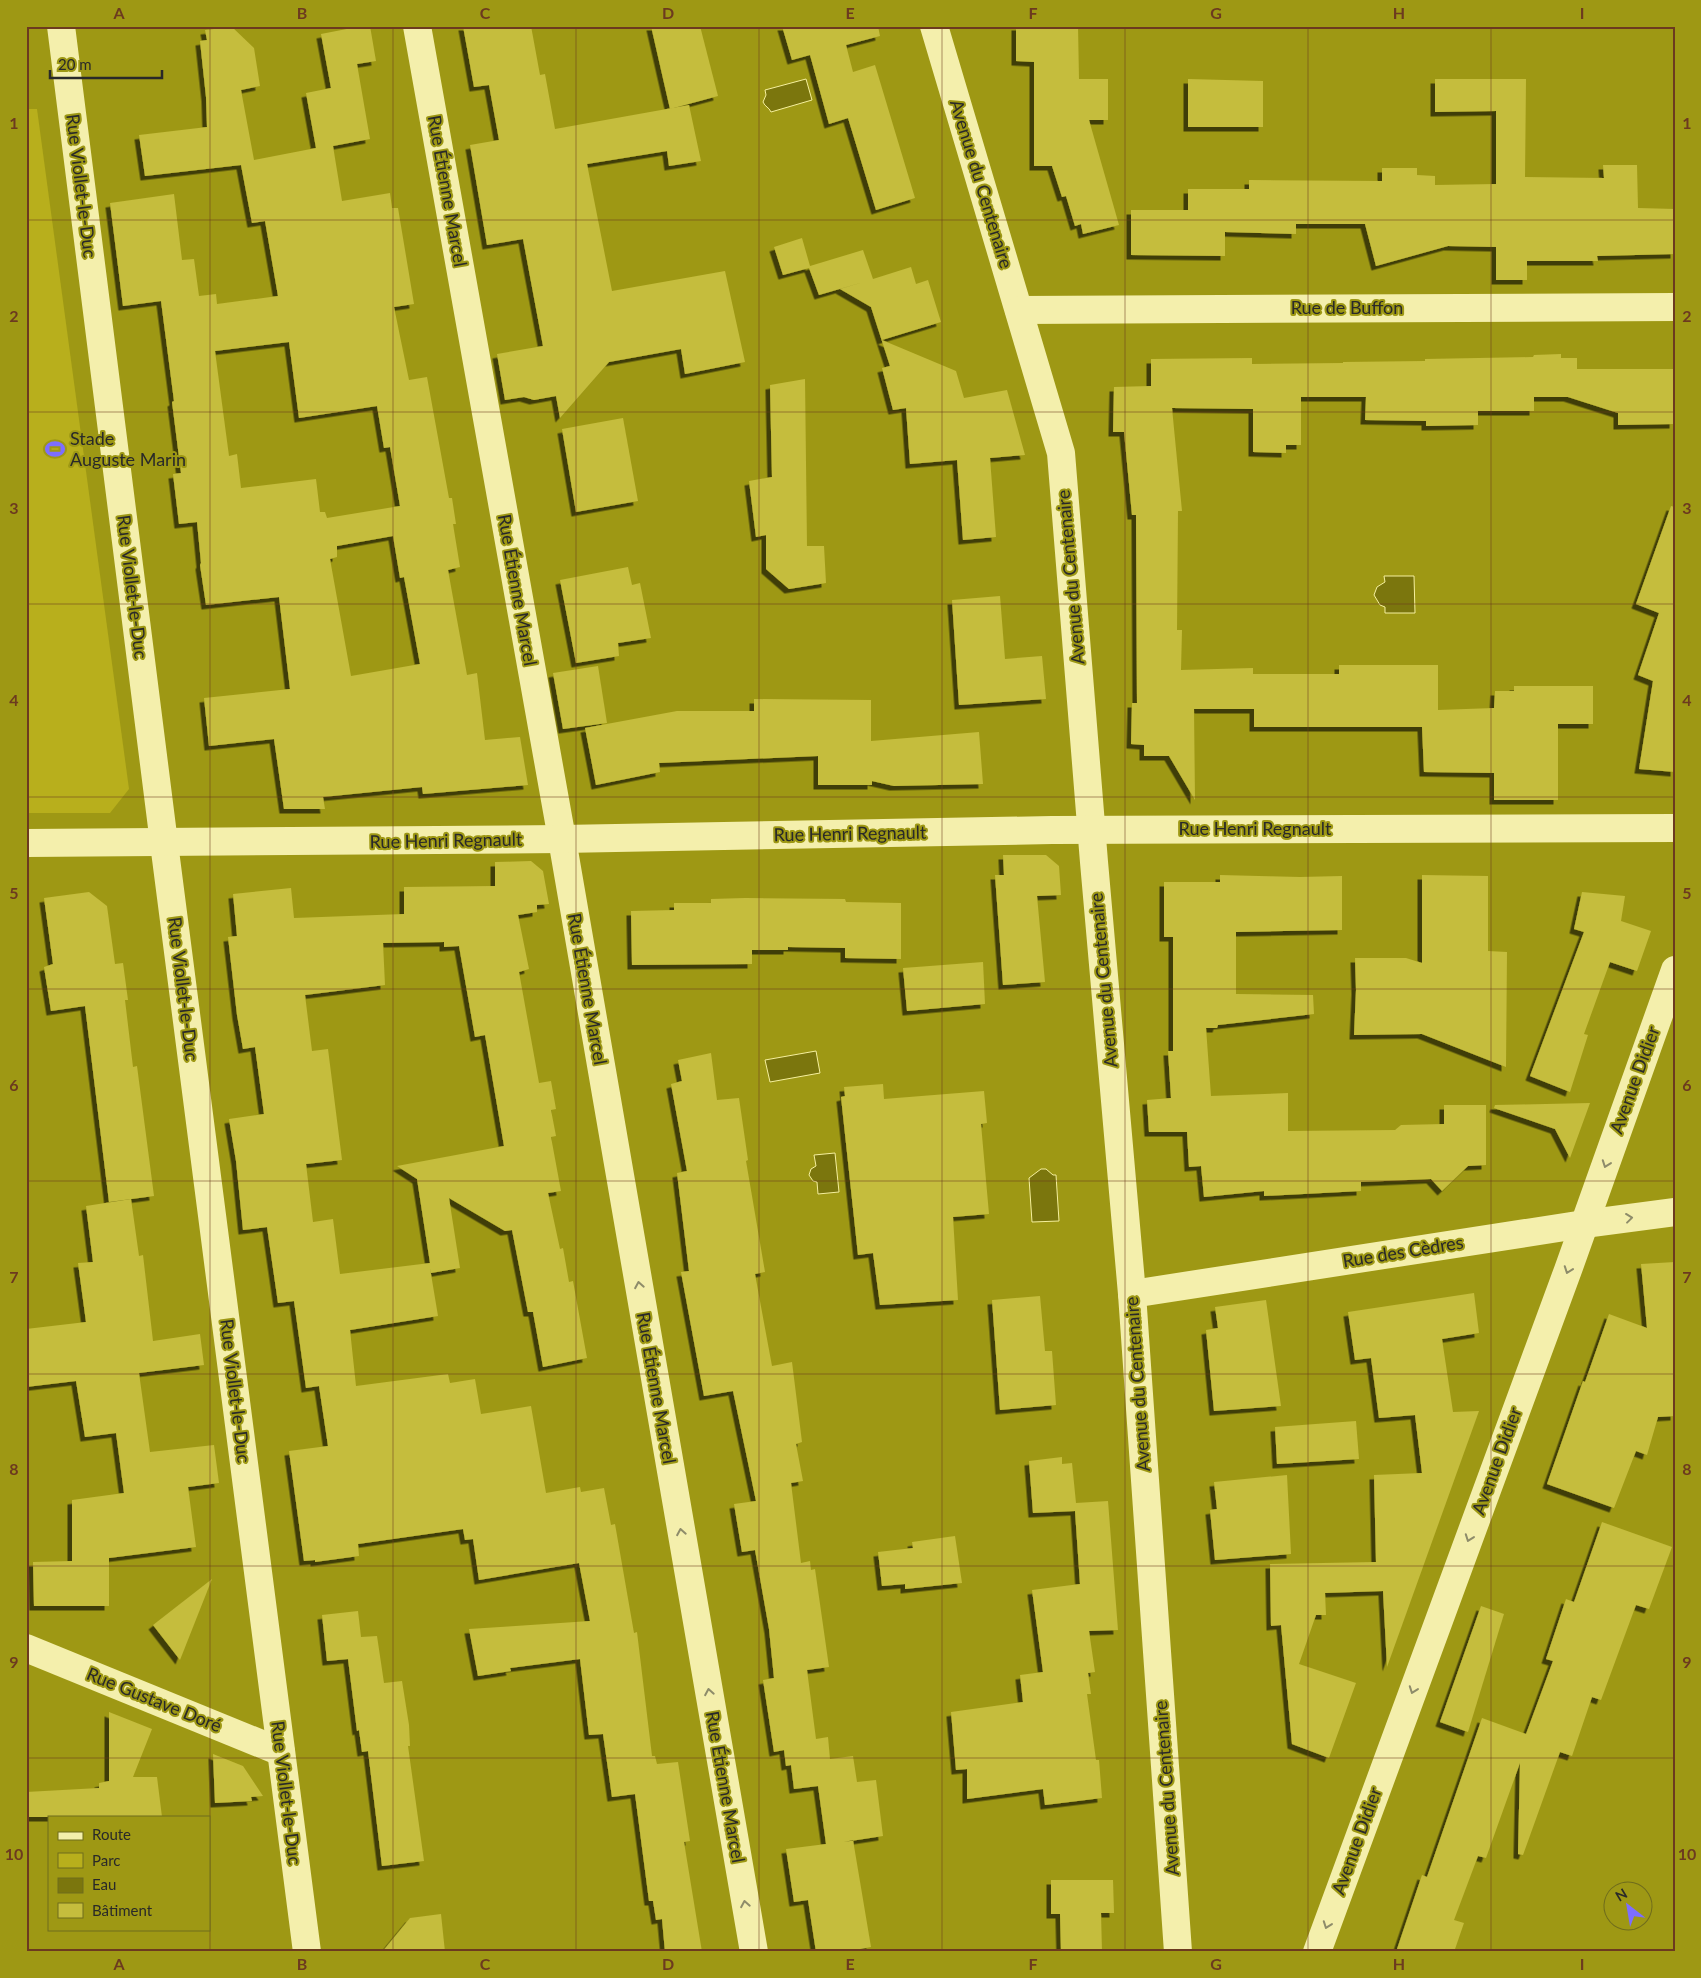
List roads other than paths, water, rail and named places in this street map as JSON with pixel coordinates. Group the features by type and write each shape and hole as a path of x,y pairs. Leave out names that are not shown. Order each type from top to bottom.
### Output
{"street":[{"name":"Rue Viollet-le-Duc","path":"61,26 307,1952"},
{"name":"Rue Étienne Marcel","path":"417,26 562,840 754,1952"},
{"name":"Avenue du Centenaire","path":"934,26 1061,453 1132,1294 1178,1952"},
{"name":"Rue de Buffon","path":"1019,310 1675,307"},
{"name":"Rue Henri Regnault","path":"26,843 562,840 1092,830 1675,828"},
{"name":"Avenue Didier","path":"1317,1952 1584,1224 1675,970"},
{"name":"Rue des Cèdres","path":"1132,1294 1584,1224 1675,1212"},
{"name":"Rue Gustave Doré","path":"26,1648 281,1752"}],"water":[{"path":"806,79 812,100 771,112 764,104 765,90"},
{"path":"1384,576 1414,576 1415,613 1385,613 1385,607 1380,605 1374,595 1377,587 1385,582"},
{"path":"816,1051 820,1073 770,1082 765,1060"},
{"path":"835,1153 839,1192 818,1194 817,1182 813,1181 809,1175 811,1169 816,1166 814,1155"},
{"path":"1041,1169 1046,1169 1053,1175 1056,1175 1059,1221 1032,1222 1029,1178"}],"place":[{"name":"Stade Auguste Marin","path":"55,449"}]}
